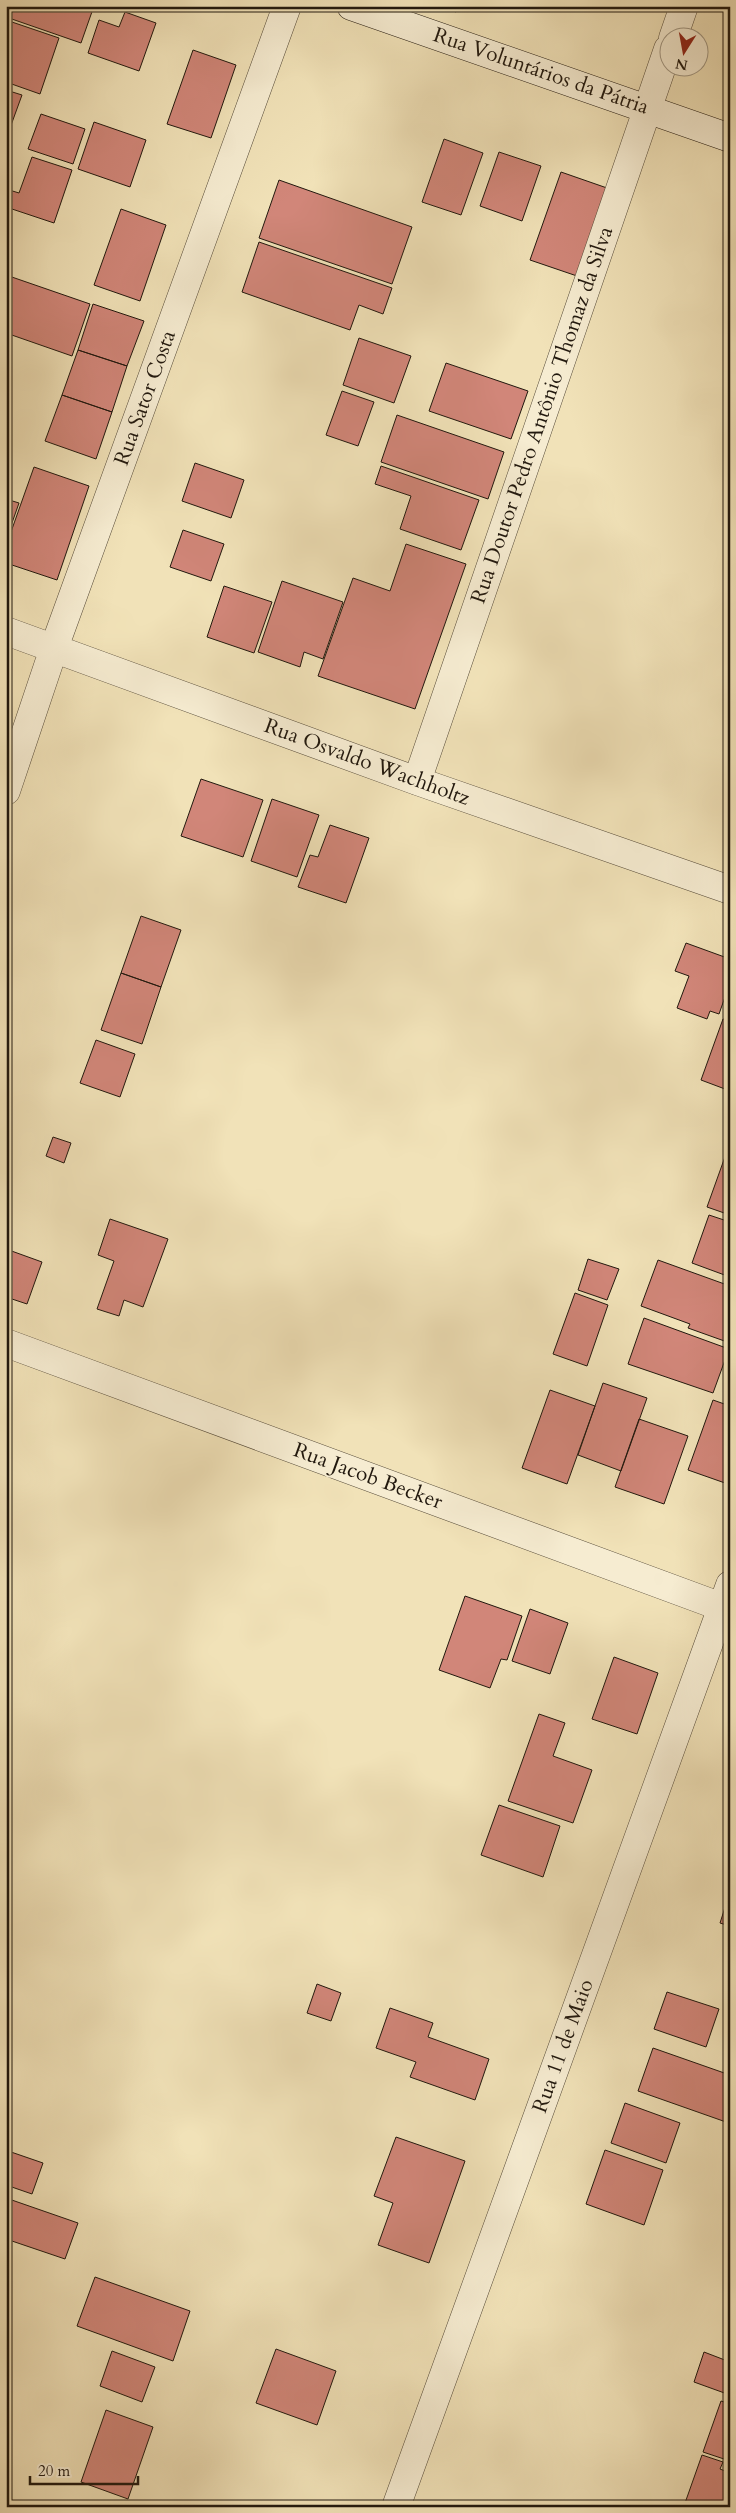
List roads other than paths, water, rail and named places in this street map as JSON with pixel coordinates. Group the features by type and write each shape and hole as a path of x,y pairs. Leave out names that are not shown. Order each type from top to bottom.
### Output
{"street":[{"name":"Rua Sator Costa","path":"6,791 54,648 287,6"},
{"name":"Rua Voluntários da Pátria","path":"351,6 730,138"},
{"path":"676,28 684,6"},
{"name":"Rua Doutor Pedro Antônio Thomaz da Silva","path":"416,781 658,77"},
{"name":"Rua Osvaldo Wachholtz","path":"6,631 416,781 730,890"},
{"name":"Rua Jacob Becker","path":"6,1343 727,1601"},
{"name":"Rua 11 de Maio","path":"396,2507 727,1601"}]}
